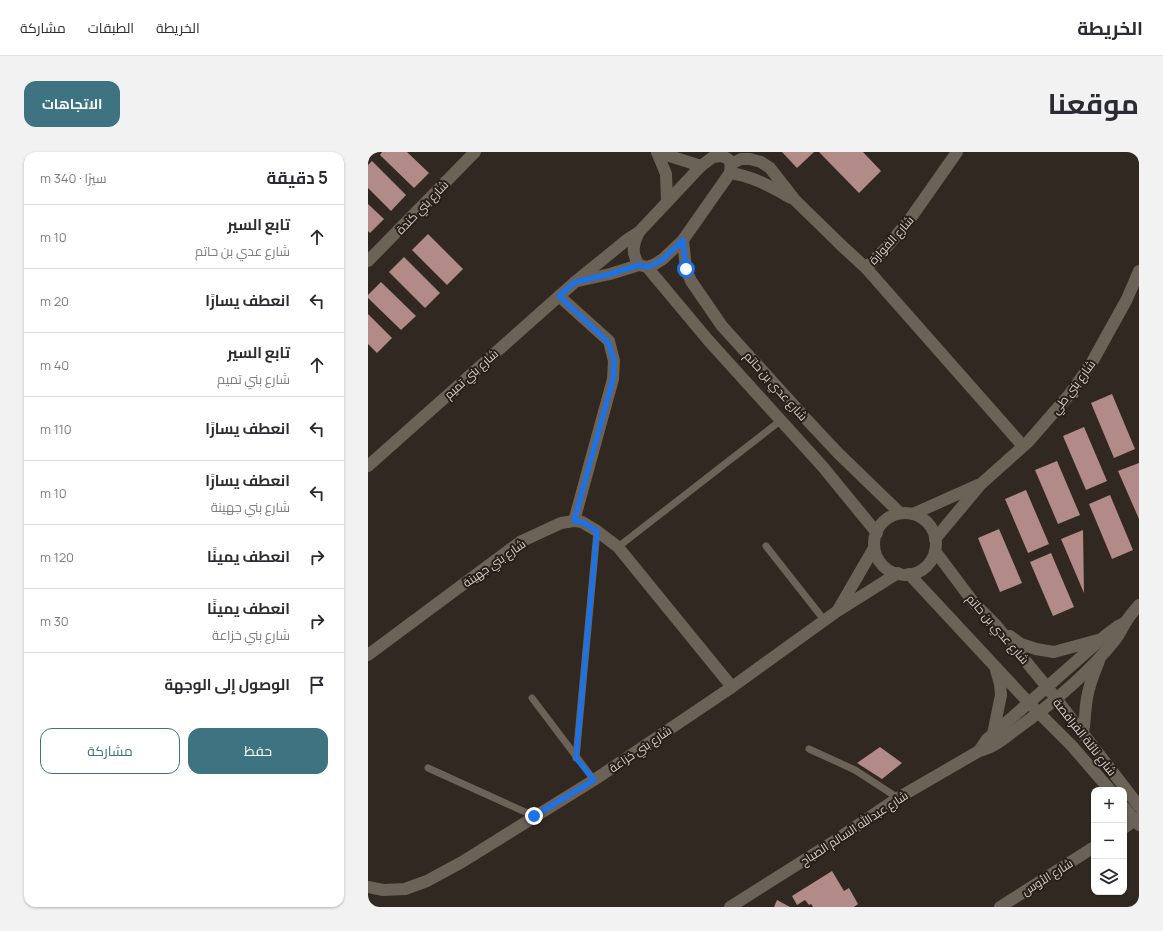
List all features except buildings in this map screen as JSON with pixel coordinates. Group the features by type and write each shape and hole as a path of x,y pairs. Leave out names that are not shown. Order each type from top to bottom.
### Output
{"street":[{"name":"شارع بني كندة","path":"368,261 475,152"},
{"path":"657,152 701,166"},
{"path":"657,152 666,174 667,201"},
{"path":"730,166 739,152"},
{"name":"شارع الفوارة","path":"795,200 753,178 742,175 730,166 741,159 750,159 761,162 770,168 795,200 866,268 910,220 957,152"},
{"path":"643,266 635,258 633,246 639,232 701,166 715,155 727,157 730,166"},
{"name":"شارع بني تميم","path":"575,282 655,264 663,259 683,240 730,166"},
{"name":"شارع بني تميم","path":"368,466 575,282 624,242 639,232"},
{"name":"شارع عدي بن حاتم","path":"683,240 686,269 691,281 722,326 838,453 906,514"},
{"name":"شارع عدي بن حاتم","path":"643,266 780,421 823,467 877,533"},
{"path":"866,268 1023,446"},
{"name":"شارع بني طي","path":"935,545 981,484 1023,446 1069,395 1091,364 1127,299 1139,271"},
{"path":"559,296 608,342 614,361 613,379 574,521 582,522 618,546 732,687"},
{"name":"شارع بني طي","path":"906,514 981,484"},
{"path":"906,514 918,516 928,523 934,534 935,545 933,557 926,567 921,570 903,574 892,571 882,564 876,554 874,542 880,526 884,521 889,517 906,514"},
{"name":"شارع بني جهينة","path":"368,655 520,542 561,523 574,521"},
{"name":"شارع عدي بن حاتم","path":"935,545 974,603 995,624 1047,687"},
{"name":"شارع بني خزاعة","path":"836,612 874,548"},
{"path":"903,574 994,665 1029,703"},
{"name":"شارع بني خزاعة","path":"368,886 383,890 405,889 427,881 462,862 594,780 732,687 836,612 903,574"},
{"name":"شارع عبدالله السالم الصباح","path":"730,907 836,840 898,798 979,751 986,750 995,745 1039,713 1056,700 1100,657 1119,635 1126,622 1139,605"},
{"name":"شارع عبدالله السالم الصباح","path":"979,751 987,739 1103,638 1118,626 1126,622"},
{"path":"995,624 1021,644 1036,649 1054,652 1103,638"},
{"path":"1083,733 1087,699 1092,677 1100,657"},
{"path":"993,734 1001,695 1000,684 994,665"},
{"name":"شارع نائلة الفرافصة","path":"1047,687 1139,806"},
{"name":"شارع نائلة الفرافصة","path":"1029,703 1072,746 1107,787"},
{"path":"1127,810 1138,821 1127,826"},
{"name":"شارع الأوس","path":"1000,907 1091,849"}],"lane":[{"path":"618,546 780,421"},
{"path":"576,758 597,531"},
{"path":"766,546 825,620"},
{"path":"532,698 594,780"},
{"path":"809,749 855,770 898,798"},
{"path":"428,768 534,816"}],"route":[{"path":"534,816 594,780 576,758 597,531 582,522 574,521 613,379 614,361 608,342 559,296 575,282 610,274 639,265 647,267 655,264 663,259 683,240 686,269"}]}
